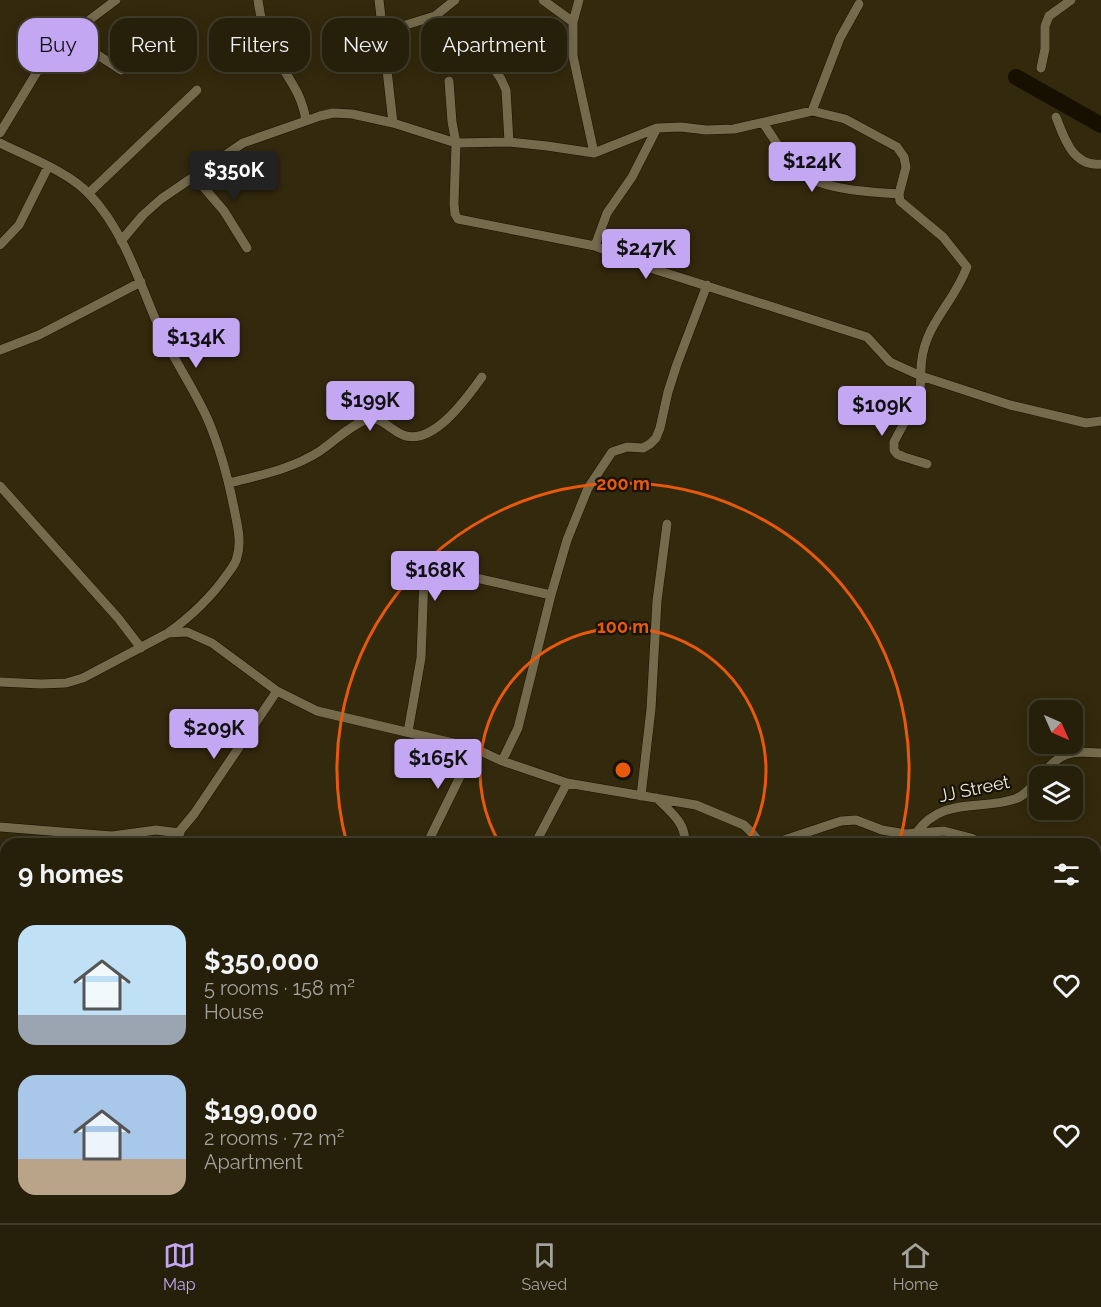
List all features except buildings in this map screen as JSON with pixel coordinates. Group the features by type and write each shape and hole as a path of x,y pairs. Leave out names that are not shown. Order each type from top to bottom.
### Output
{"street":[{"path":"94,18 116,0"},
{"path":"258,0 266,32 275,54 303,101 306,120"},
{"path":"379,0 381,18"},
{"path":"409,24 435,16 455,0"},
{"path":"543,0 573,22"},
{"path":"579,0 573,22 573,56 594,153"},
{"path":"1041,68 1045,49 1045,26 1049,16 1065,2 1071,0"},
{"path":"812,111 840,39 859,4"},
{"path":"0,133 37,72"},
{"path":"387,72 393,123"},
{"path":"496,72 506,90 509,142"},
{"path":"449,81 456,143 454,204 458,219 595,246 647,267 867,337 890,362 921,376 1010,405 1086,423 1101,421"},
{"path":"89,193 197,90"},
{"path":"122,241 143,215 161,199 243,143 306,120 333,113 352,114 393,123 456,143 509,142 594,153 657,128 734,129 812,111 845,119 897,147 904,158 906,167 898,194 900,201 943,237 967,267 963,280 930,329 922,348 920,389 894,442 894,450 897,454 927,464"},
{"path":"1056,117 1066,143 1077,157 1092,165 1101,164"},
{"path":"763,123 796,170 813,179 854,191 898,194"},
{"path":"595,246 607,213 635,170 657,128"},
{"path":"0,143 48,167 89,193 122,241 163,335 208,419 229,483 239,531 237,560 215,592 193,614 168,633 83,678 66,683 0,682"},
{"path":"0,245 19,225 48,167"},
{"path":"194,176 224,211 247,248"},
{"path":"0,350 39,335 141,282"},
{"path":"502,761 518,728 567,540 588,488 612,452 618,448 643,448 656,438 676,364 706,285"},
{"path":"229,483 279,471 297,464 320,451 354,426 371,418 377,419 404,436 425,434 456,411 482,377"},
{"path":"0,486 118,618 141,648"},
{"path":"641,796 651,709 657,601 667,524"},
{"path":"408,732 421,658 424,577 429,571 436,569 551,596"},
{"path":"168,633 187,632 200,636 277,691 317,711 474,748 502,761 567,783 696,805 744,825 756,838"},
{"path":"175,838 277,691"},
{"path":"430,838 474,748"},
{"name":"JJ Street","path":"1050,766 1060,756 1072,751 1101,753"},
{"path":"538,838 567,783"},
{"name":"JJ Street","path":"916,833 925,821 939,811 1017,799 1029,790"},
{"path":"657,798 677,819 684,832 684,838"},
{"path":"790,838 841,821 856,820 882,830 906,834 944,831 971,838"},
{"path":"0,827 112,836 156,830 180,833"}],"waterway":[{"path":"1016,77 1101,125"}]}
